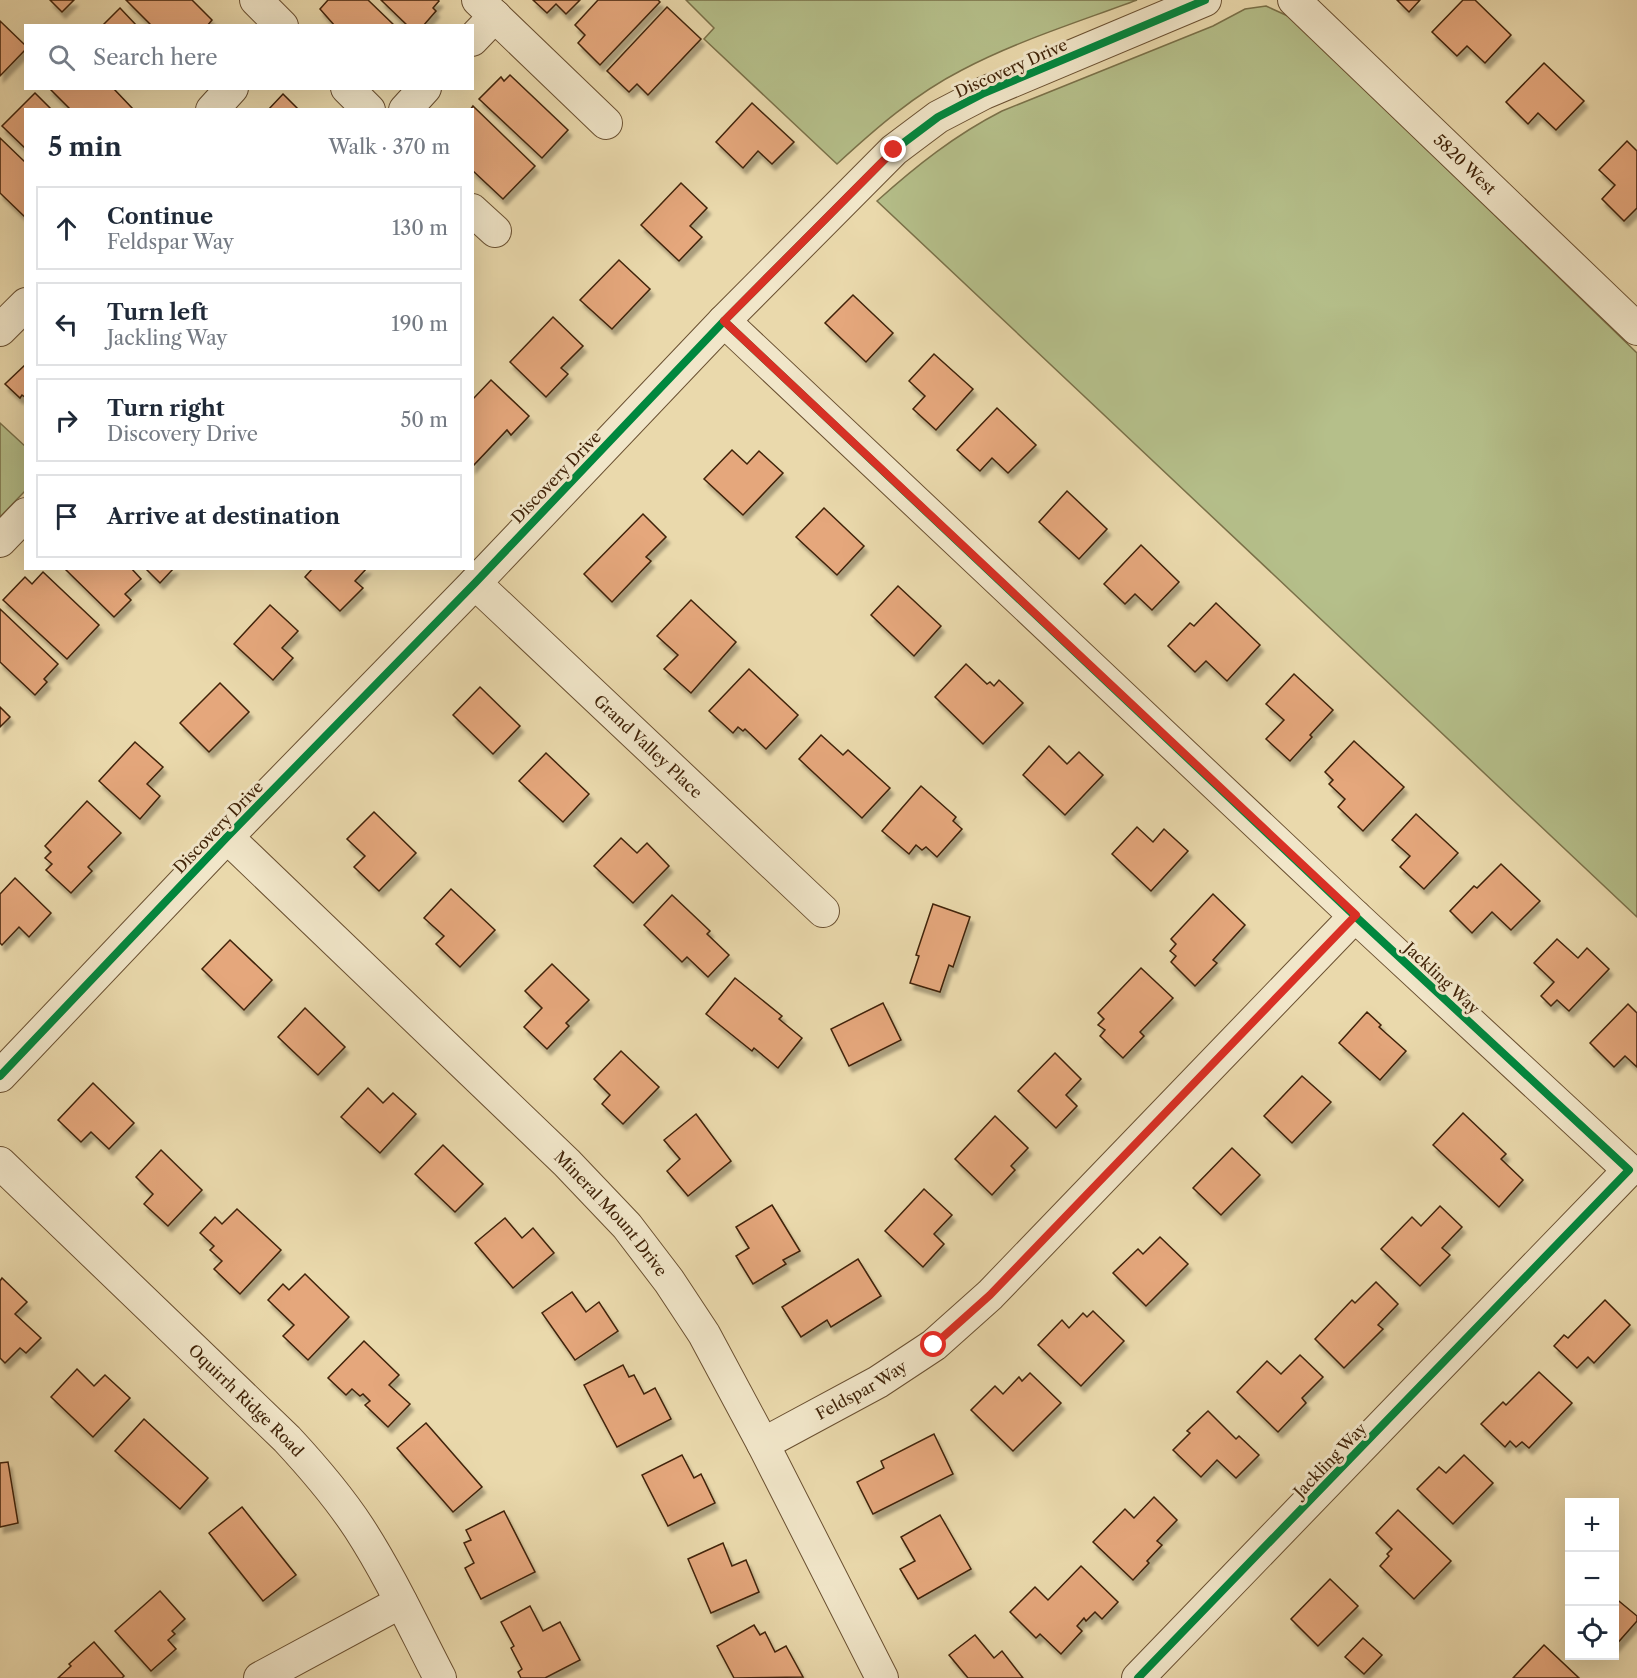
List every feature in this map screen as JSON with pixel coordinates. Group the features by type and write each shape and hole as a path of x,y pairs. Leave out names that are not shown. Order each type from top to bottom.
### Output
{"street":[{"path":"256,0 280,24"},
{"name":"Discovery Drive","path":"0,1076 724,321 894,150 938,117 984,93 1205,0"},
{"name":"5820 West","path":"1294,0 1637,328"},
{"path":"474,36 487,8 606,123"},
{"path":"214,108 230,90"},
{"path":"349,90 367,108"},
{"path":"407,108 423,90"},
{"path":"474,212 495,231"},
{"path":"0,330 24,306"},
{"name":"Jackling Way","path":"724,321 1629,1170 1138,1678"},
{"path":"0,541 24,516"},
{"name":"Grand Valley Place","path":"475,583 823,911"},
{"name":"Mineral Mount Drive","path":"227,837 567,1163 627,1226 669,1281 704,1334 763,1444 882,1678"},
{"name":"Feldspar Way","path":"763,1444 878,1382 934,1345 982,1302 1356,915"},
{"name":"Oquirrh Ridge Road","path":"0,1163 305,1458 359,1527 440,1678"},
{"path":"260,1678 401,1602"}],"green space":[{"path":"686,0 1137,0 1026,41 945,79 881,125 837,164 704,39 714,28"},
{"path":"1266,6 1290,17 1637,353 1637,917 877,201 936,152 968,130 1002,111 1213,26 1245,9"},
{"path":"0,423 24,445 24,492 0,517"}],"building":[{"path":"50,0 74,0 62,12"},
{"path":"126,0 192,0 212,20 209,24 150,24"},
{"path":"328,0 368,0 393,24 333,24 320,9"},
{"path":"381,0 439,1 433,8 436,11 425,24 406,24"},
{"path":"533,0 580,0 566,14 556,4 547,13"},
{"path":"598,0 658,0 660,2 600,65 578,43 585,35 575,25"},
{"path":"1397,0 1420,0 1409,12"},
{"path":"1463,0 1475,0 1511,35 1485,63 1467,46 1457,56 1432,32"},
{"path":"667,7 701,39 648,95 637,84 629,92 607,71"},
{"path":"120,8 135,24 104,24"},
{"path":"0,21 24,44 24,51 0,76"},
{"path":"1544,63 1584,101 1556,130 1538,113 1528,124 1506,102"},
{"path":"510,75 568,130 542,158 479,99 501,77 504,81"},
{"path":"51,90 115,90 132,108 69,108"},
{"path":"35,93 50,108 24,108 24,147 2,126"},
{"path":"283,94 297,108 270,108"},
{"path":"752,103 794,142 772,164 758,151 743,168 716,142"},
{"path":"473,106 535,166 503,199 474,172 474,108 472,108"},
{"path":"0,138 24,161 24,216 0,193"},
{"path":"1627,141 1637,151 1637,208 1624,221 1602,199 1615,185 1599,170"},
{"path":"681,183 707,208 690,226 702,237 679,261 641,225"},
{"path":"619,260 650,289 612,329 580,300"},
{"path":"853,295 893,333 866,362 825,323"},
{"path":"553,317 583,346 561,368 568,374 546,397 510,362"},
{"path":"934,354 973,389 936,430 913,409 925,396 909,381"},
{"path":"24,366 24,396 22,395 20,398 5,384"},
{"path":"491,380 529,416 511,435 507,430 474,465 474,398"},
{"path":"997,408 1036,445 1008,473 992,458 980,471 957,450"},
{"path":"732,450 747,464 759,451 783,473 743,515 704,479"},
{"path":"1067,491 1107,529 1079,559 1039,522"},
{"path":"824,508 864,546 837,575 796,537"},
{"path":"643,514 666,537 646,557 651,561 612,602 584,574"},
{"path":"1141,545 1179,582 1152,610 1135,594 1125,604 1104,584"},
{"path":"66,570 133,570 141,579 125,594 131,600 114,617"},
{"path":"147,570 172,570 160,583"},
{"path":"311,570 365,570 355,581 363,588 340,611 305,577"},
{"path":"43,572 99,625 67,659 3,600 25,577 32,584"},
{"path":"898,586 941,626 914,656 871,615"},
{"path":"691,600 736,642 691,693 664,669 678,655 657,636"},
{"path":"1216,603 1260,645 1227,681 1206,661 1195,672 1168,646 1190,623 1194,626"},
{"path":"270,605 298,631 282,648 293,658 273,680 234,644"},
{"path":"0,609 58,664 44,679 47,682 35,695 0,662"},
{"path":"966,664 987,684 990,682 994,686 999,680 1023,703 983,744 935,697"},
{"path":"749,669 798,715 766,749 745,729 743,731 738,727 733,733 709,711"},
{"path":"1294,674 1333,710 1290,761 1266,739 1284,720 1266,704"},
{"path":"220,683 249,712 209,752 180,723"},
{"path":"480,687 520,726 493,754 453,715"},
{"path":"0,707 10,717 0,727"},
{"path":"821,735 843,755 848,750 890,788 862,818 799,759"},
{"path":"1354,741 1404,787 1363,831 1338,807 1345,799 1329,784 1333,780 1325,772"},
{"path":"135,742 163,767 147,784 160,796 140,819 99,781"},
{"path":"1049,746 1067,764 1079,752 1103,775 1065,815 1023,775"},
{"path":"546,753 589,794 563,822 519,781"},
{"path":"921,786 956,817 953,821 962,829 937,857 926,847 922,850 916,845 909,854 882,831"},
{"path":"87,801 121,833 88,867 92,871 71,893 46,870 52,864 45,858 51,852 45,846"},
{"path":"374,812 416,853 379,891 354,867 365,856 347,839"},
{"path":"1416,814 1458,853 1424,889 1400,867 1410,856 1392,840"},
{"path":"1137,827 1153,842 1164,829 1188,851 1151,891 1112,854"},
{"path":"621,838 637,853 647,843 669,866 633,903 594,866"},
{"path":"1501,864 1540,901 1511,930 1492,912 1472,933 1450,911 1474,886 1477,888"},
{"path":"15,878 51,913 29,937 19,927 2,945 0,943 0,894"},
{"path":"451,889 495,930 460,967 436,944 444,936 424,918"},
{"path":"1213,894 1245,925 1213,960 1217,963 1195,986 1171,962 1176,956 1170,951 1176,944 1171,939"},
{"path":"672,895 710,931 707,934 729,955 708,977 687,957 682,962 644,925"},
{"path":"933,904 970,917 953,967 949,965 940,992 910,983 919,956 916,955"},
{"path":"1557,939 1578,958 1587,948 1609,969 1569,1011 1557,1000 1551,1006 1541,996 1554,982 1534,963"},
{"path":"230,940 272,980 244,1010 202,969"},
{"path":"552,964 589,1000 566,1023 569,1026 547,1049 524,1027 542,1008 525,991"},
{"path":"1141,968 1173,998 1140,1032 1144,1036 1123,1058 1100,1036 1105,1030 1098,1025 1104,1019 1098,1013"},
{"path":"735,978 782,1016 779,1019 802,1038 778,1068 754,1048 752,1051 706,1014"},
{"path":"883,1003 901,1040 849,1066 831,1029"},
{"path":"1628,1004 1637,1013 1637,1067 1625,1056 1614,1067 1590,1043"},
{"path":"305,1008 345,1047 318,1075 278,1037"},
{"path":"1367,1012 1381,1025 1379,1027 1406,1051 1380,1080 1339,1043"},
{"path":"621,1051 659,1087 623,1124 602,1104 610,1095 594,1079"},
{"path":"1055,1053 1081,1079 1066,1095 1077,1106 1056,1128 1018,1091"},
{"path":"1302,1076 1331,1102 1292,1143 1264,1116"},
{"path":"93,1083 134,1123 109,1149 91,1132 81,1142 58,1120"},
{"path":"368,1088 383,1103 393,1093 416,1114 380,1153 341,1117"},
{"path":"1463,1113 1506,1154 1501,1159 1523,1180 1499,1207 1433,1145"},
{"path":"696,1114 731,1161 688,1196 667,1171 680,1159 664,1140"},
{"path":"995,1116 1028,1148 1011,1166 1015,1170 992,1195 955,1159"},
{"path":"443,1145 483,1184 455,1212 415,1174"},
{"path":"1232,1148 1260,1175 1221,1215 1193,1188"},
{"path":"161,1150 202,1190 168,1226 144,1204 153,1194 136,1177"},
{"path":"924,1189 952,1215 934,1234 944,1244 923,1267 885,1231"},
{"path":"772,1205 800,1251 783,1260 786,1264 753,1284 736,1256 749,1248 736,1227"},
{"path":"1440,1206 1462,1227 1442,1248 1450,1255 1420,1286 1381,1249 1412,1217 1421,1226"},
{"path":"237,1209 281,1250 240,1294 214,1269 222,1261 210,1250 214,1246 200,1233 215,1217 222,1224"},
{"path":"505,1218 522,1238 533,1228 554,1253 513,1288 475,1243"},
{"path":"1160,1237 1188,1264 1146,1306 1113,1273 1138,1249 1143,1254"},
{"path":"858,1259 881,1296 831,1327 827,1320 801,1337 782,1307"},
{"path":"305,1274 349,1317 308,1360 283,1336 294,1325 268,1300 283,1284 289,1290"},
{"path":"2,1278 27,1302 15,1314 41,1338 26,1353 20,1348 5,1363 0,1358 0,1281"},
{"path":"1376,1282 1398,1304 1378,1325 1383,1329 1344,1368 1315,1339 1352,1300 1355,1303"},
{"path":"572,1292 586,1312 599,1302 618,1331 575,1360 542,1313"},
{"path":"1605,1300 1630,1325 1594,1363 1588,1357 1577,1368 1554,1346 1564,1335 1568,1338"},
{"path":"1093,1311 1124,1341 1081,1386 1038,1345 1062,1320 1069,1328 1083,1313 1087,1317"},
{"path":"364,1341 399,1375 389,1385 410,1404 388,1427 365,1405 370,1401 363,1394 360,1396 352,1389 346,1395 328,1378"},
{"path":"1300,1355 1323,1377 1302,1398 1306,1403 1278,1432 1237,1392 1267,1361 1281,1374"},
{"path":"623,1365 629,1377 634,1375 644,1394 655,1388 671,1419 617,1447 584,1385"},
{"path":"77,1369 94,1386 105,1375 130,1398 93,1437 51,1397"},
{"path":"1539,1372 1572,1403 1529,1448 1522,1442 1516,1447 1510,1441 1505,1447 1481,1424 1503,1402 1506,1405"},
{"path":"1030,1373 1061,1403 1013,1451 971,1410 995,1386 1003,1394 1019,1377 1022,1381"},
{"path":"1208,1411 1236,1439 1239,1436 1259,1455 1236,1478 1217,1460 1201,1477 1173,1450 1190,1433 1187,1431"},
{"path":"144,1419 208,1478 180,1509 115,1451"},
{"path":"426,1423 482,1487 453,1512 397,1448"},
{"path":"934,1434 953,1474 873,1514 857,1482 884,1468 881,1461"},
{"path":"682,1455 694,1478 701,1474 715,1503 668,1526 642,1475"},
{"path":"1464,1455 1493,1483 1453,1524 1417,1489 1439,1467 1446,1473"},
{"path":"8,1462 18,1523 0,1527 0,1463"},
{"path":"1154,1497 1177,1520 1157,1541 1162,1545 1133,1580 1093,1542 1125,1509 1134,1518"},
{"path":"242,1507 296,1575 263,1601 209,1533"},
{"path":"1398,1510 1451,1561 1414,1599 1380,1566 1392,1549 1376,1533"},
{"path":"504,1511 535,1572 481,1599 465,1568 474,1563 464,1543 471,1540 466,1530"},
{"path":"940,1515 971,1569 918,1599 900,1569 915,1561 901,1537"},
{"path":"723,1543 732,1566 746,1560 759,1592 711,1613 688,1559"},
{"path":"1081,1566 1118,1602 1102,1619 1095,1612 1086,1621 1084,1618 1077,1626 1082,1631 1061,1654 1040,1634 1036,1638 1010,1612 1035,1587 1048,1600"},
{"path":"1330,1579 1358,1606 1318,1646 1291,1619"},
{"path":"160,1591 185,1619 172,1631 175,1634 168,1640 176,1649 151,1671 115,1631"},
{"path":"1619,1601 1637,1616 1637,1621 1619,1641"},
{"path":"530,1606 543,1631 560,1622 580,1660 545,1678 521,1678 518,1672 522,1669 511,1648 514,1646 501,1622"},
{"path":"754,1625 760,1635 765,1632 775,1652 786,1646 803,1677 734,1678 717,1646"},
{"path":"975,1635 994,1658 1002,1651 1023,1678 968,1678 949,1655"},
{"path":"1363,1638 1382,1655 1364,1674 1345,1657"},
{"path":"94,1642 124,1676 122,1678 58,1678 71,1666 69,1664"},
{"path":"1544,1645 1579,1678 1513,1678"}],"cycle path":[{"path":"0,1076 724,321 894,150 938,117 984,93 1205,0"},
{"path":"724,321 1355,916 1629,1170 1138,1678"}],"route":[{"path":"894,150 724,321 1356,915 990,1295 934,1345"}]}
